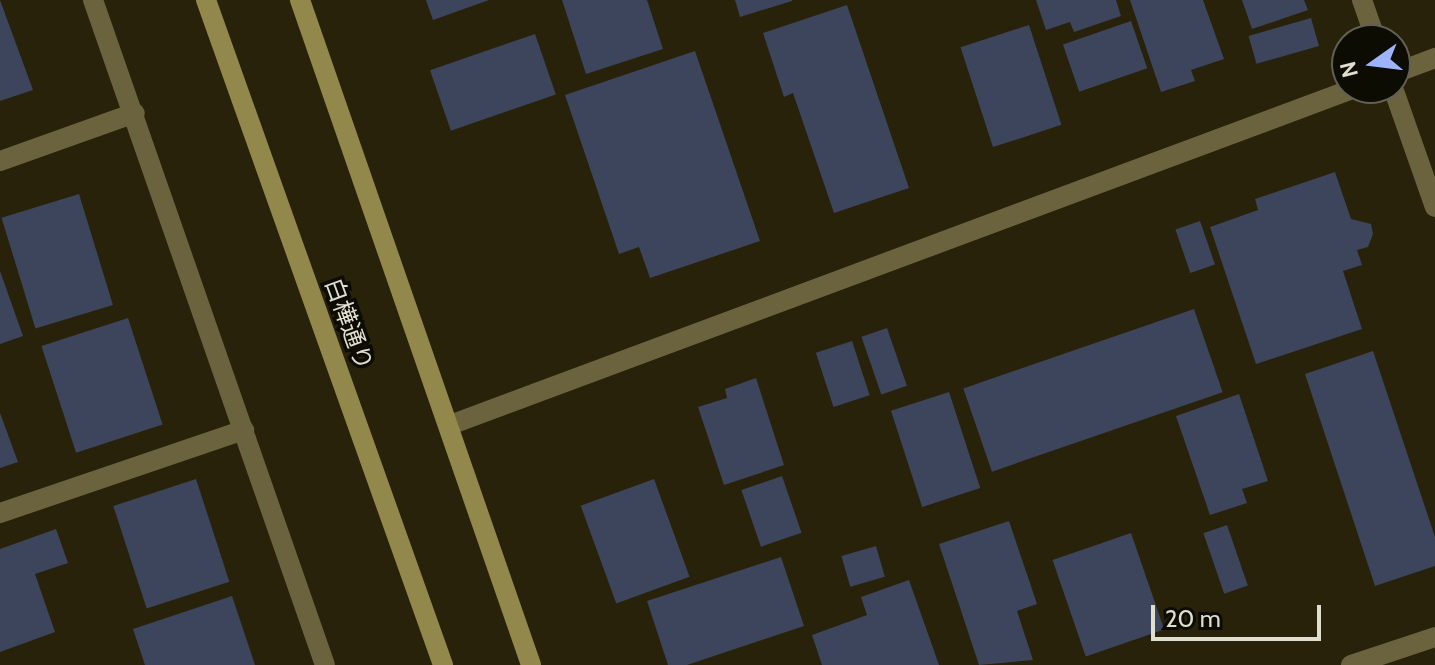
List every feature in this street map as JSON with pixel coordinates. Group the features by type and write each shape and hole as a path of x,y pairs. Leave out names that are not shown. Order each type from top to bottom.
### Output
{"street":[{"path":"93,0 135,113 325,665"},
{"name":"白樺通り","path":"206,0 443,665"},
{"path":"300,0 531,665"},
{"path":"1362,0 1370,24"},
{"path":"1411,67 1435,58"},
{"path":"450,425 1331,97"},
{"path":"1399,104 1435,207"},
{"path":"0,161 135,113"},
{"path":"0,513 244,430"},
{"path":"1351,665 1435,637"}],"building":[{"path":"0,0 33,90 0,101"},
{"path":"426,0 489,0 433,20"},
{"path":"562,0 647,0 663,49 586,74"},
{"path":"735,0 792,0 792,1 740,17"},
{"path":"1036,0 1116,0 1121,16 1074,32 1070,22 1046,30"},
{"path":"1130,0 1203,0 1224,59 1191,70 1195,81 1161,92"},
{"path":"1242,0 1304,0 1308,10 1252,29"},
{"path":"847,5 909,188 834,213 793,93 784,97 763,33"},
{"path":"1311,18 1319,46 1257,64 1249,36"},
{"path":"1131,21 1147,68 1079,92 1063,44"},
{"path":"1029,25 1061,125 993,147 961,47"},
{"path":"535,34 556,95 451,131 430,70"},
{"path":"695,51 760,241 650,278 639,247 619,254 565,95"},
{"path":"1335,172 1351,219 1371,224 1373,234 1368,247 1357,250 1362,265 1343,271 1362,329 1256,364 1210,227 1258,210 1255,199"},
{"path":"79,194 113,305 35,329 2,218"},
{"path":"1200,221 1215,264 1190,273 1175,229"},
{"path":"0,271 23,336 0,344"},
{"path":"1194,309 1223,392 992,472 963,388"},
{"path":"128,318 163,425 76,453 41,346"},
{"path":"887,328 907,386 881,394 861,337"},
{"path":"852,341 870,395 833,407 816,353"},
{"path":"1373,351 1435,537 1435,566 1375,586 1305,374"},
{"path":"756,378 784,465 724,485 698,407 727,398 725,389"},
{"path":"949,392 980,488 922,507 891,411"},
{"path":"1239,394 1268,481 1242,489 1247,503 1210,515 1176,416"},
{"path":"0,413 18,462 0,468"},
{"path":"782,476 802,533 761,547 741,490"},
{"path":"196,479 229,582 147,609 113,506"},
{"path":"654,479 690,577 616,603 581,506"},
{"path":"1009,521 1037,604 1017,611 1033,660 979,665 939,544"},
{"path":"1227,525 1248,586 1224,594 1203,533"},
{"path":"56,529 68,563 35,574 55,632 0,652 0,549"},
{"path":"1131,533 1164,629 1086,656 1053,560"},
{"path":"876,546 885,577 850,587 841,556"},
{"path":"781,557 804,626 687,665 668,665 647,601"},
{"path":"909,580 939,665 822,665 812,635 867,615 861,597"},
{"path":"232,596 255,665 145,665 133,629"}]}
